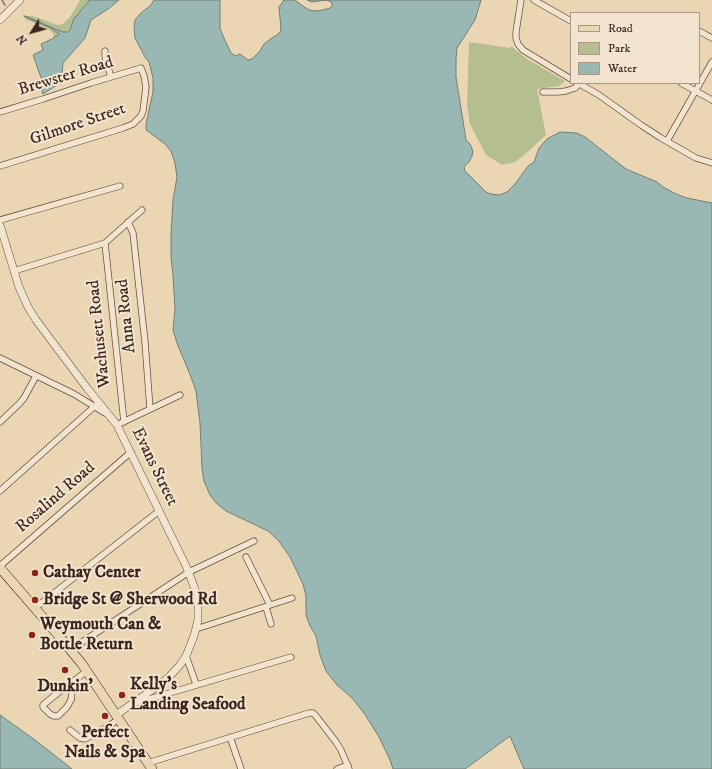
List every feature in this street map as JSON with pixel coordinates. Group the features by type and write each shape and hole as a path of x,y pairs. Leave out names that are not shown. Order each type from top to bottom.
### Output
{"main road":[{"path":"0,567 87,671 150,766"}],"street":[{"path":"0,20 20,0"},
{"path":"521,0 516,32 518,44 523,50 570,78"},
{"path":"534,0 570,20"},
{"path":"700,32 712,38"},
{"path":"105,51 106,61 112,77"},
{"path":"700,84 712,62"},
{"name":"Brewster Road","path":"0,112 141,68"},
{"name":"Gilmore Street","path":"0,166 133,124 143,111 145,99 145,80 141,68"},
{"path":"543,92 566,91 575,88 577,84"},
{"path":"580,84 599,95 667,141 696,158 712,163"},
{"path":"683,84 712,100"},
{"path":"667,141 700,84"},
{"path":"0,220 120,186"},
{"path":"14,271 105,243 142,210"},
{"name":"Anna Road","path":"128,222 133,233 150,409"},
{"name":"Evans Street","path":"1,229 21,293 31,312 87,388 109,415 120,424 130,452 189,572 196,592 198,603 198,620 192,642 186,656 168,678 132,704 117,717"},
{"name":"Wachusett Road","path":"105,243 120,424"},
{"path":"0,358 74,394 109,415"},
{"path":"0,421 24,398 36,376"},
{"path":"120,424 180,395"},
{"path":"0,491 95,406"},
{"name":"Rosalind Road","path":"0,567 130,452"},
{"path":"35,608 159,511"},
{"path":"70,650 189,572 254,541"},
{"path":"246,557 268,606 271,624"},
{"path":"196,629 292,598"},
{"path":"186,656 196,684"},
{"path":"132,704 291,657"},
{"path":"73,683 71,700 67,708 58,716 50,714 43,707 43,705 65,686 73,683 87,671"},
{"path":"150,766 230,737 304,714 313,713 336,742 349,767 337,769"},
{"path":"70,730 80,738 85,739 107,727 117,717"},
{"path":"230,737 241,769"}],"green space":[{"path":"80,0 89,1 74,18 68,32 63,32 52,28 59,34 57,36 54,37 53,33 48,29 25,19 25,16 32,16 58,25 63,24 70,17"},
{"path":"469,42 510,48 511,46 527,59 565,81 559,86 537,89 546,135 515,162 502,165 486,155 470,124 467,105"}],"water":[{"path":"89,0 119,0 91,20 85,38 63,63 60,83 43,94 43,83 33,55 43,50 41,44 59,34 50,27 63,32 68,32 74,18"},
{"path":"154,0 220,0 220,28 223,36 231,53 236,56 240,54 248,60 252,59 260,51 264,44 280,32 279,7 284,0 295,0 309,10 316,11 330,8 332,6 332,3 326,0 481,0 475,20 457,48 456,77 466,140 470,144 473,151 469,162 464,167 465,171 486,192 499,195 507,192 528,166 534,162 539,148 547,139 560,132 577,133 585,137 626,169 657,182 676,194 687,198 712,203 712,769 524,769 510,736 465,769 393,769 379,737 364,713 352,698 337,685 326,671 320,655 316,636 306,615 306,596 303,584 290,557 278,540 268,531 226,511 216,503 210,495 204,481 196,391 173,330 175,309 171,258 171,234 173,200 177,177 175,163 171,151 165,144 146,130 153,92 153,78 149,62 135,38 134,29 135,20 151,5"},
{"path":"307,0 326,0 312,2"},
{"path":"0,715 35,740 72,769 0,769"}],"waterway":[{"path":"2,0 5,5"},
{"path":"24,16 52,28"}],"place":[{"name":"Cathay Center","path":"35,573"},
{"name":"Bridge St @ Sherwood Rd","path":"35,600"},
{"name":"Weymouth Can & Bottle Return","path":"32,635"},
{"name":"Dunkin'","path":"65,670"},
{"name":"Kelly's Landing Seafood","path":"122,695"},
{"name":"Perfect Nails & Spa","path":"105,716"}]}
